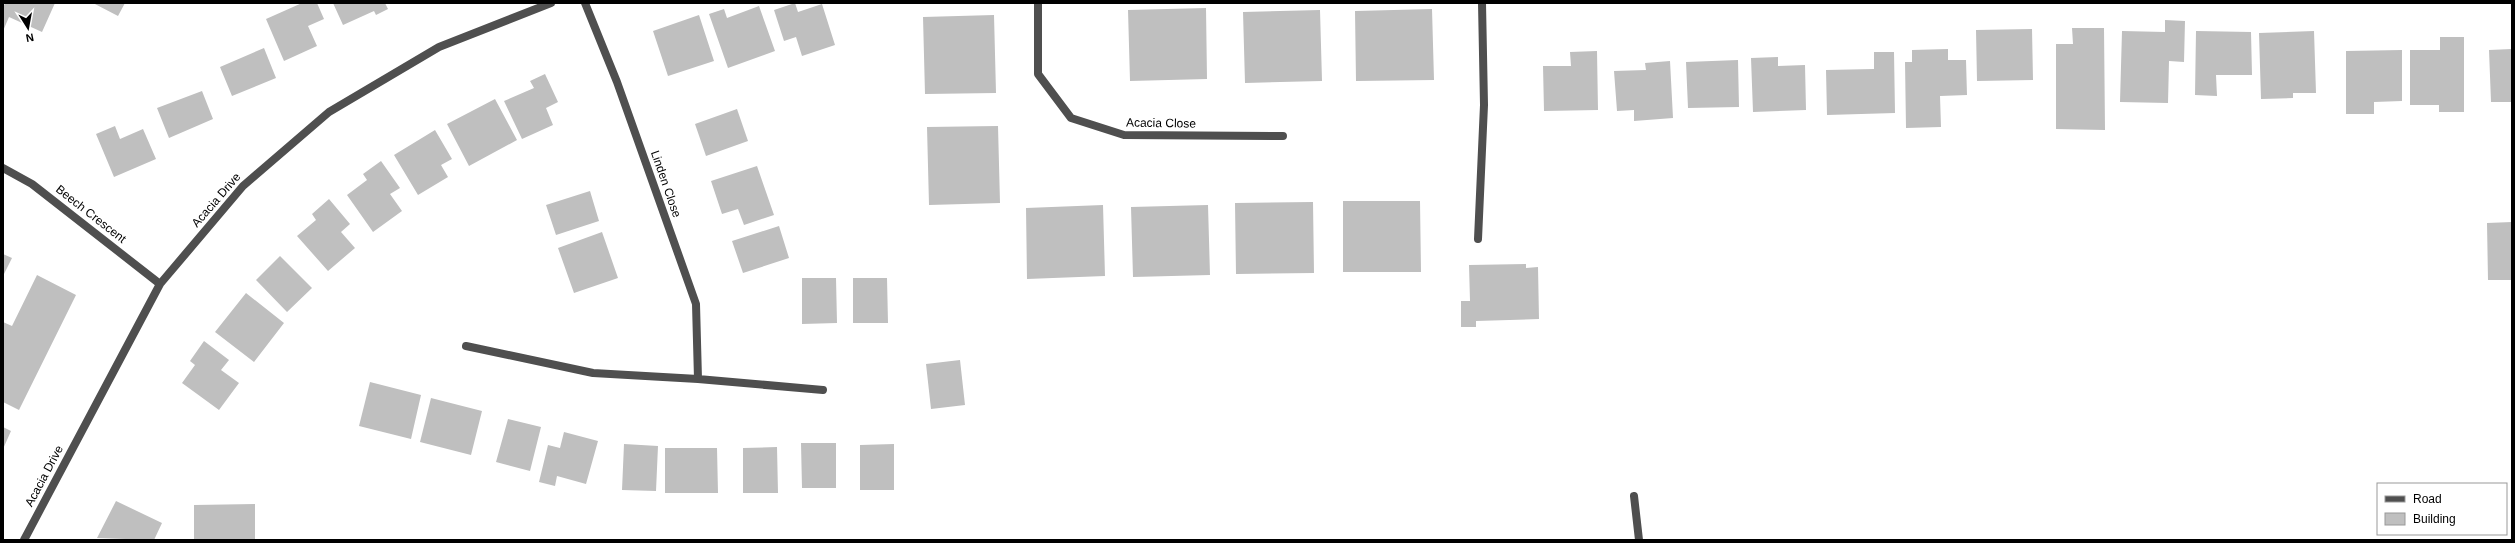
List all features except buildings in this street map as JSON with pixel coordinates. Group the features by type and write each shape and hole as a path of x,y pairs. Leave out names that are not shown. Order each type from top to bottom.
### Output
{"street":[{"name":"Acacia Drive","path":"24,540 160,284 243,186 329,112 439,47 551,3"},
{"name":"Linden Close","path":"585,3 617,82 696,304 698,379"},
{"name":"Acacia Close","path":"1038,3 1038,74 1071,118 1124,135 1283,136"},
{"path":"1478,239 1484,105 1482,3"},
{"name":"Beech Crescent","path":"3,168 32,184 160,284"},
{"path":"466,346 593,373 698,379 823,390"},
{"path":"1634,496 1639,540"}]}
